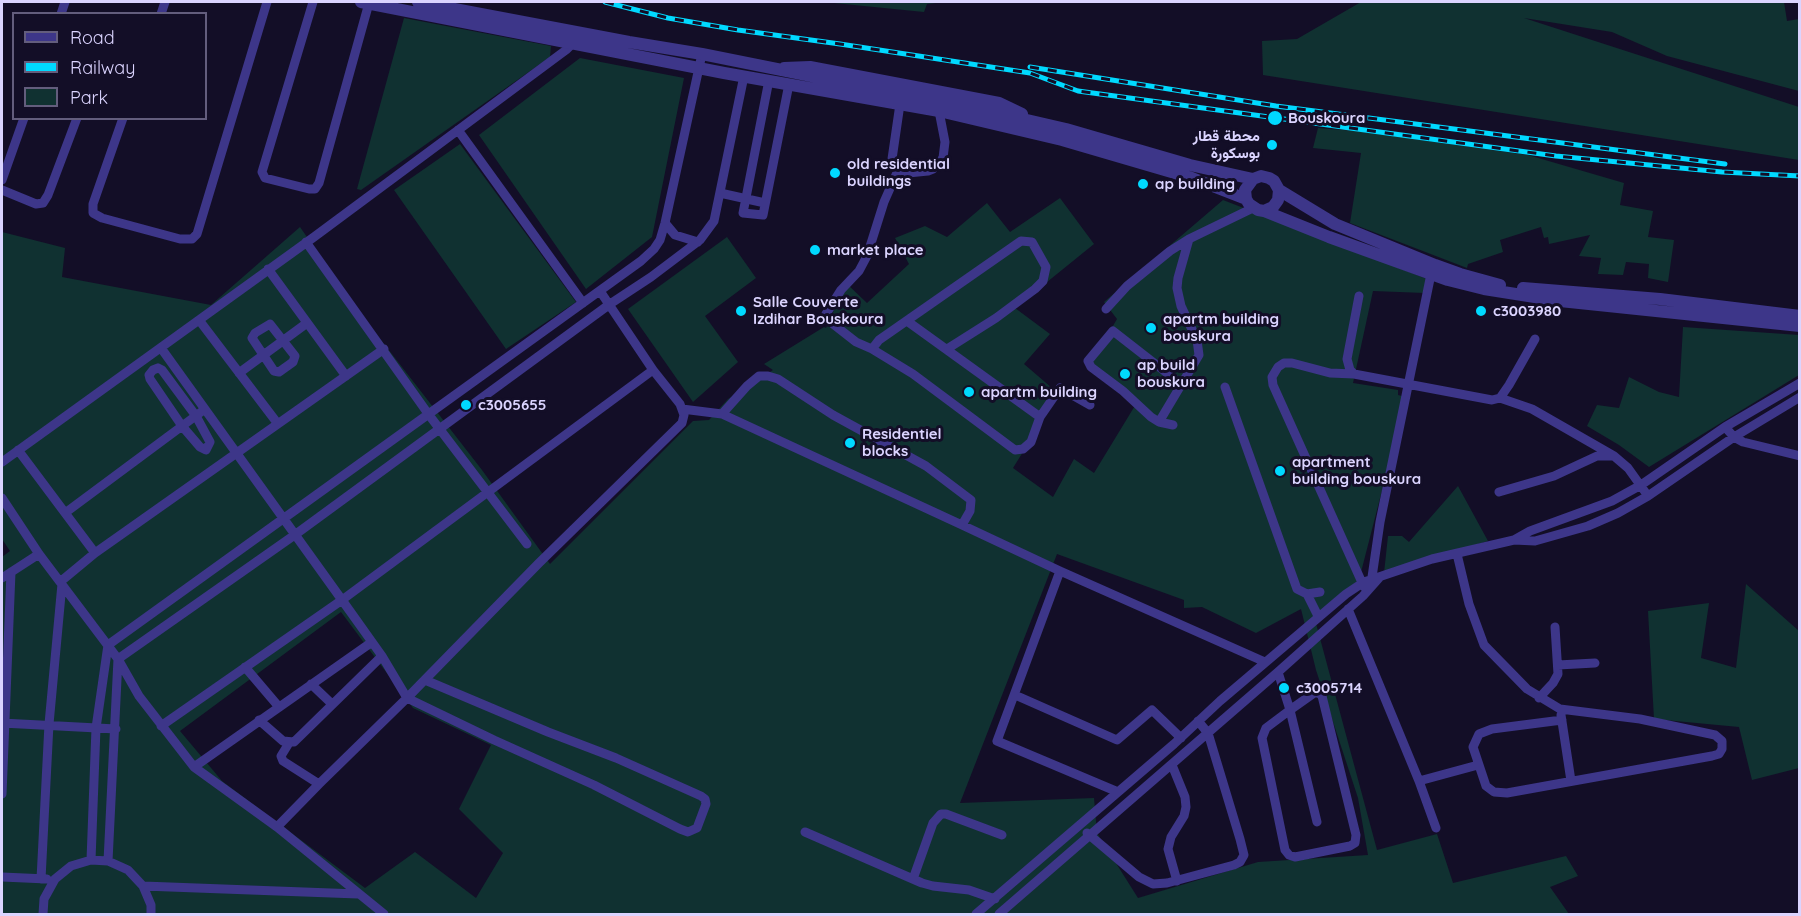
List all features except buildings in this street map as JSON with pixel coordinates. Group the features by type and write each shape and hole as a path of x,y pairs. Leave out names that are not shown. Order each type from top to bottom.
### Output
{"street":[{"path":"122,120 93,204 93,213 102,218 180,239 192,239 197,234 267,2"},
{"path":"313,2 262,172 265,178 309,189 315,189 320,183 365,2 744,76 772,75 792,67 810,67 994,102 1007,106 1037,122 1190,165 1252,179 1269,178 1274,181 1279,190 1335,224 1435,265 1492,283 1536,289 1660,299 1800,316"},
{"path":"418,2 702,54 772,75 789,84 939,111 1072,143 1192,178 1320,234 1431,274 1484,289 1522,296 1800,326"},
{"path":"2,462 306,242 574,42"},
{"path":"91,860 96,728 108,645 600,291 654,249 665,223 702,54"},
{"path":"772,75 743,213 763,215 789,84"},
{"path":"118,659 296,534 698,242 714,221 744,76"},
{"path":"900,104 892,153 893,163 908,173 922,173 939,164 945,150 939,111"},
{"path":"2,180 23,120"},
{"path":"2,190 36,204 43,204 75,120"},
{"path":"458,130 583,303"},
{"path":"899,168 859,272 829,306 826,315 833,324 845,334 913,374 1015,450 1023,449 1031,442 1040,417 1060,388 1090,405"},
{"path":"1252,179 1245,190 1254,206"},
{"path":"1106,309 1135,278 1170,250 1254,206 1273,207 1278,200 1279,190"},
{"path":"720,193 765,203"},
{"path":"665,223 675,235 698,242"},
{"path":"1159,422 1199,351 1197,340 1181,306 1177,288 1189,239"},
{"path":"872,350 879,340 1016,244 1024,240 1032,242 1046,267 1043,280 1013,306 947,349"},
{"path":"306,242 429,415 527,544"},
{"path":"268,269 346,376"},
{"path":"999,915 1278,672 1348,609 1370,584 1380,522 1431,274"},
{"path":"277,827 539,563 676,430 684,419 682,409 600,291"},
{"path":"1359,296 1347,359 1350,370 1354,374 1359,377 1408,383 1492,400 1500,398 1532,409 1614,456 1628,468 1648,496"},
{"path":"199,320 278,424"},
{"path":"907,321 1040,417"},
{"path":"239,373 306,324"},
{"path":"266,325 272,325 284,340 295,359 283,370 275,372 252,338 266,325"},
{"path":"1173,426 1159,422 1124,391 1091,367 1088,361 1113,331 1181,384"},
{"path":"1500,398 1535,339"},
{"path":"161,348 382,656 407,698 594,785 680,829 688,831 697,828 706,804 700,796 616,758 425,680"},
{"path":"41,879 49,724 61,583 96,553 384,349"},
{"path":"1354,374 1330,373 1284,363 1272,377 1273,385 1370,584"},
{"path":"158,368 162,370 196,416 210,442 206,450 200,447 183,426 150,379 149,375 153,370 158,368"},
{"path":"161,726 342,600 653,370"},
{"path":"722,414 759,376 778,379 832,415 926,466 968,498 972,505 962,525"},
{"path":"976,915 1318,616 1370,584 1432,559 1514,540 1530,531 1597,507 1641,485 1725,428 1800,383"},
{"path":"1225,387 1297,589 1307,594 1320,592"},
{"path":"1514,540 1534,542 1588,526 1618,513 1800,397"},
{"path":"65,513 205,409"},
{"path":"682,409 722,414 1060,571 1265,662"},
{"path":"1725,428 1734,437 1747,444 1800,456"},
{"path":"18,450 96,553"},
{"path":"1499,492 1554,476 1598,456 1614,456"},
{"path":"2,498 39,554 118,659 139,696 194,767 224,791 277,827 384,915"},
{"path":"2,578 39,554"},
{"path":"1457,554 1469,604 1484,645 1527,689 1539,698 1560,709 1640,719 1695,730 1715,735 1723,743 1720,752 1712,756 1500,793 1486,786 1478,765 1474,743 1479,734 1484,730 1562,720"},
{"path":"1060,571 997,741 1118,792"},
{"path":"2,794 3,723 11,572"},
{"path":"1307,594 1318,616"},
{"path":"1348,609 1436,828"},
{"path":"1539,698 1556,679 1558,665 1555,627"},
{"path":"194,767 372,642"},
{"path":"259,720 284,741 289,743 296,741 382,656"},
{"path":"108,861 118,659"},
{"path":"1558,665 1595,663"},
{"path":"245,667 279,706"},
{"path":"1278,672 1290,710 1317,822"},
{"path":"311,684 332,704"},
{"path":"1314,693 1322,696 1356,835 1353,845 1295,856 1289,855 1285,850 1262,738 1269,726 1290,710 1314,693"},
{"path":"1015,695 1117,740 1152,710 1181,738"},
{"path":"1560,709 1571,781"},
{"path":"1078,825 1148,883 1158,884 1177,880 1234,865 1243,859 1240,839 1208,734 1198,721"},
{"path":"3,723 116,729"},
{"path":"289,743 281,756 283,761 319,784"},
{"path":"1172,765 1185,797 1186,807 1184,816 1171,837 1168,849 1177,880"},
{"path":"1419,781 1478,765"},
{"path":"913,879 933,823 941,814 1002,835"},
{"path":"805,832 913,879 933,886 969,890 995,899"},
{"path":"43,915 44,899 55,879 71,866 91,860 108,861 128,870 143,886 151,905 151,915"},
{"path":"2,877 55,879"},
{"path":"143,886 358,894"}],"green space":[{"path":"824,2 945,2 927,4 924,12"},
{"path":"1361,2 1784,2 1787,21 1799,19 1799,91 1667,56 1612,32 1524,18 1799,107 1799,160 1263,75 1262,41 1297,39"},
{"path":"404,18 551,46 550,57 361,190 357,189"},
{"path":"580,58 684,78 652,237 586,289 479,135"},
{"path":"1318,128 1356,131 1528,155 1624,183 1620,205 1653,211 1648,237 1674,240 1668,282 1648,278 1649,264 1626,262 1623,275 1598,274 1601,258 1579,256 1590,235 1549,244 1548,237 1544,238 1541,227 1500,240 1503,252 1468,264 1467,268 1350,223 1361,153 1313,148"},
{"path":"460,144 576,302 506,349 394,190"},
{"path":"1060,198 1094,244 1015,308 1050,334 1024,364 1059,394 1013,468 1053,497 1074,459 1094,473 1136,404 1089,367 1117,319 1104,302 1223,200 1427,279 1425,293 1373,291 1353,383 1398,390 1398,395 1406,397 1359,580 1314,616 1377,850 1437,834 1453,883 1566,856 1578,876 1550,887 1569,914 2,914 2,557 10,551 2,539 2,232 65,248 62,277 211,305 300,227 360,313 482,470 550,564 693,421 709,420 728,399 773,370 764,364 824,327 826,328 846,283 867,303 909,264 895,238 925,226 947,237 987,203 1010,232","holes":["1057,554 1184,600 1184,608 1202,607 1256,633 1301,609 1316,670 1358,798 1368,855 1258,862 1138,898 1097,833 1094,798 960,803","341,612 413,708 491,745 459,809 503,853 476,898 415,852 365,888 222,781 180,731"]},
{"path":"727,237 756,278 705,316 738,362 693,402 628,309"},
{"path":"1683,327 1799,335 1799,375 1649,467 1619,445 1587,426 1597,405 1619,408 1629,377 1659,392 1679,397"},
{"path":"1458,486 1488,541 1384,573 1388,536 1402,536 1409,542"},
{"path":"1746,584 1799,631 1799,768 1752,780 1739,727 1654,719 1648,611 1709,603 1701,658 1736,668"}],"railway":[{"path":"605,2 668,18 738,30 1030,73 1078,91 1556,156 1722,172 1800,176"},
{"path":"1030,67 1276,106 1725,164"}],"place":[{"name":"Bouskoura","path":"1275,118"},
{"name":"محطة قطار بوسكورة","path":"1272,145"},
{"name":"old residential buildings","path":"835,173"},
{"name":"ap building","path":"1143,184"},
{"name":"market place","path":"815,250"},
{"name":"Salle Couverte Izdihar Bouskoura","path":"741,311"},
{"name":"c3003980","path":"1481,311"},
{"name":"apartm building bouskura","path":"1151,328"},
{"name":"ap build bouskura","path":"1125,374"},
{"name":"apartm building","path":"969,392"},
{"name":"c3005655","path":"466,405"},
{"name":"Residentiel blocks","path":"850,443"},
{"name":"apartment building bouskura","path":"1280,471"},
{"name":"c3005714","path":"1284,688"}]}
